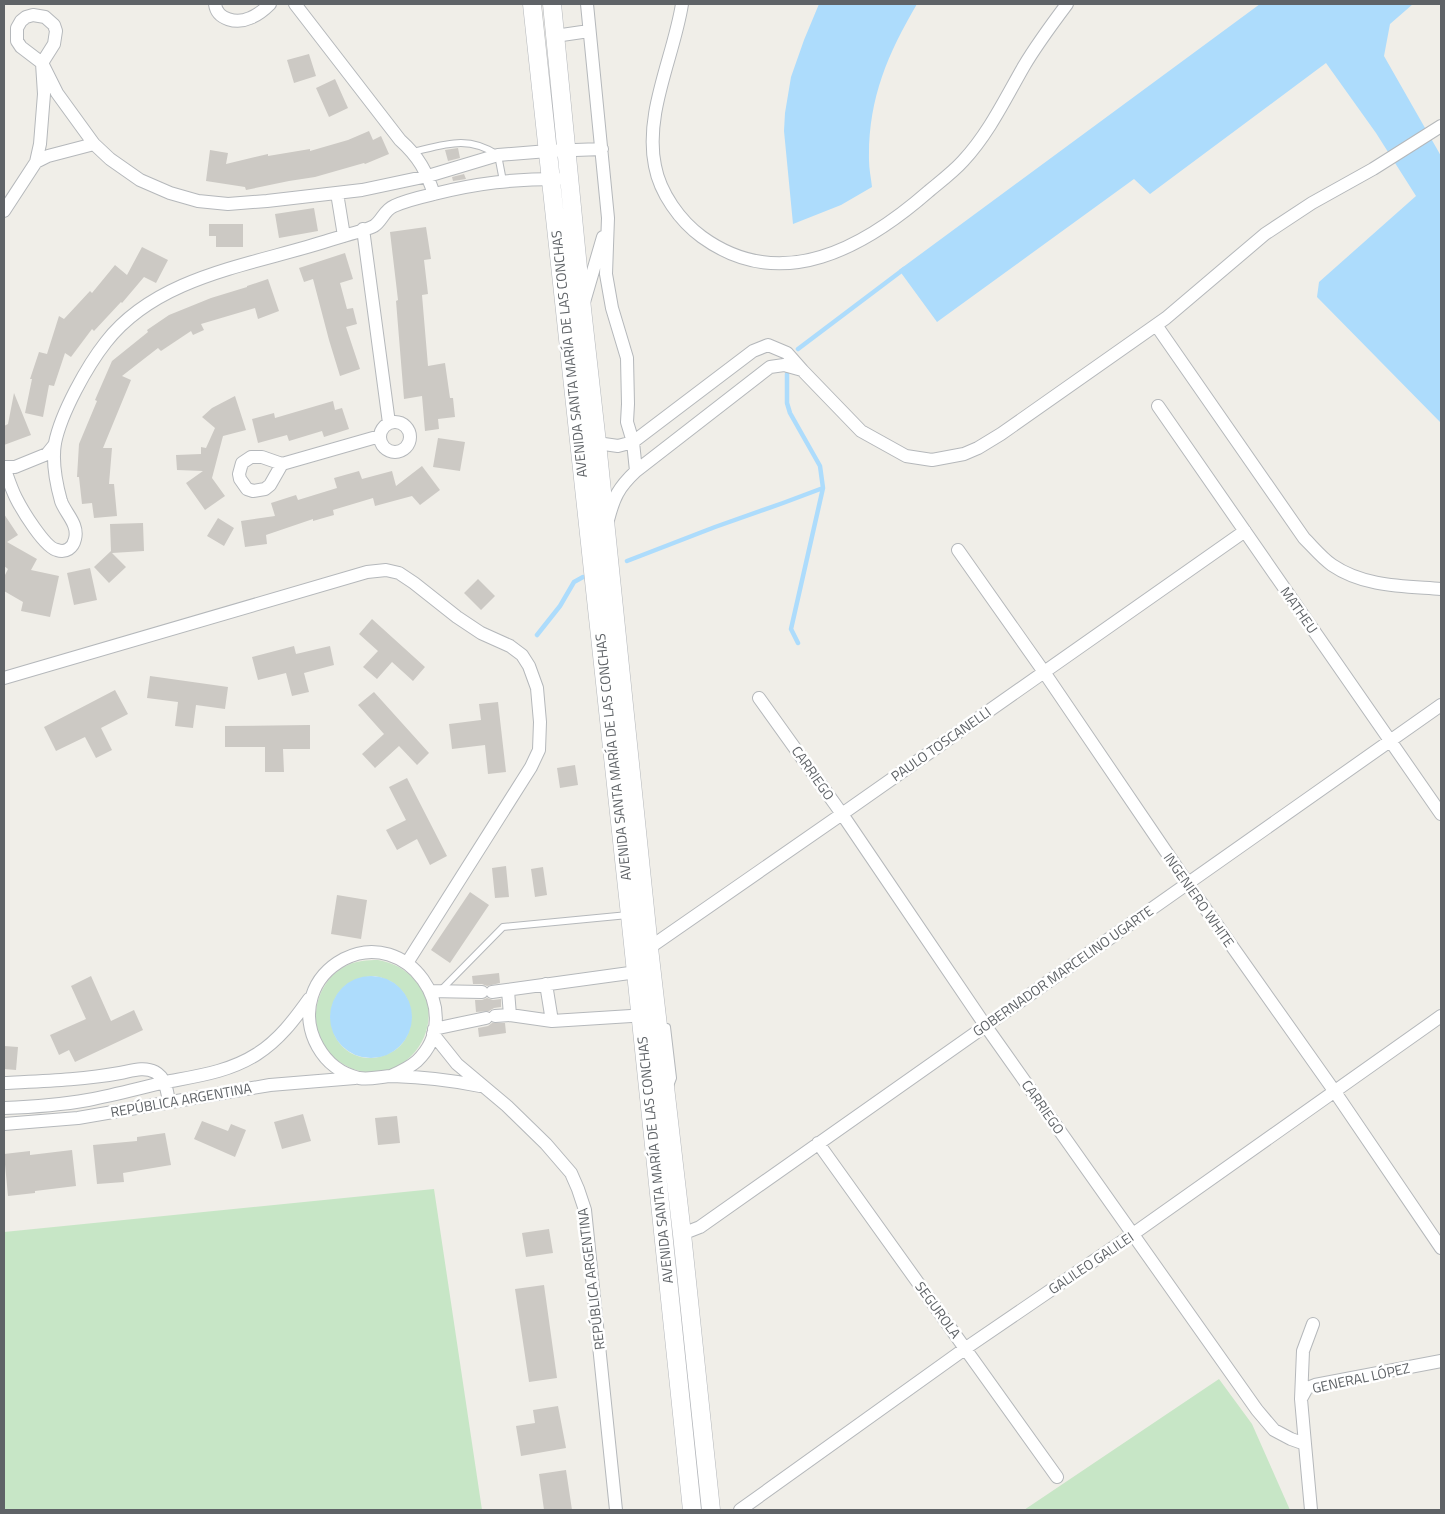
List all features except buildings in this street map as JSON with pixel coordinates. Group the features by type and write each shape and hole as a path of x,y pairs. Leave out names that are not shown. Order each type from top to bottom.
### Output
{"main road":[{"name":"AVENIDA SANTA MARÍA DE LAS CONCHAS","path":"532,4 630,915 646,962"},
{"name":"AVENIDA SANTA MARÍA DE LAS CONCHAS","path":"552,4 606,528 646,962 657,1016 682,1234 710,1510"},
{"name":"AVENIDA SANTA MARÍA DE LAS CONCHAS","path":"657,1016 692,1510"}],"street":[{"path":"215,4 217,12 223,18 240,21 260,13 270,4"},
{"path":"295,4 400,140 413,152 428,176 434,194"},
{"path":"587,4 608,218 606,274 612,308 627,358 627,422 633,442 636,471"},
{"path":"682,4 652,136 655,169 669,201 682,219 696,233 728,253 763,263 778,264 813,259 852,244 897,218 947,177 978,143 995,118 1033,52 1067,4"},
{"path":"555,36 590,31"},
{"path":"4,212 36,162 40,144 44,94 42,63 57,93 94,144 110,159 140,180 170,193 198,201 228,204 362,190 428,176 498,155 602,149"},
{"path":"597,443 618,446 633,442 753,351 768,345 787,353 861,431 906,456 932,460 964,454 1001,434 1166,318 1265,234 1312,203 1373,169 1439,126"},
{"path":"36,162 48,156 94,144"},
{"path":"55,444 47,454 15,467 4,467 17,499 41,537 51,548 64,551 70,548 75,540 76,532 62,504 56,484 55,444 60,427 92,361 117,330 142,309 174,288 248,263 306,248 375,225 385,212 408,200 503,180 569,179"},
{"path":"385,185 392,207"},
{"path":"337,193 344,236"},
{"path":"582,309 608,218"},
{"path":"363,229 389,423"},
{"path":"1156,325 1304,538 1332,565 1358,578 1385,585 1441,589"},
{"path":"606,528 613,501 622,484 636,471 770,368 784,365 802,370"},
{"name":"MATHEU","path":"1158,406 1441,814"},
{"path":"396,422 408,429 409,439 403,450 393,452 386,448 380,436 385,426 396,422"},
{"path":"282,464 380,436"},
{"name":"PAULO TOSCANELLI","path":"646,962 842,814 1245,530"},
{"name":"INGENIERO WHITE","path":"958,550 1044,672 1188,884 1335,1092 1441,1248"},
{"path":"4,678 367,572 386,570 406,578 481,633 510,646 522,655 529,666 537,688 540,722 539,750 531,767 407,963"},
{"name":"CARRIEGO","path":"760,698 842,814 985,1025 1257,1410 1274,1430 1290,1439 1305,1444"},
{"name":"GOBERNADOR MARCELINO UGARTE","path":"682,1234 700,1227 1441,704"},
{"path":"371,952 390,955 407,963 435,991 433,1031 427,1048 405,1070 391,1076 375,1079 359,1078 342,1072 328,1061 317,1047 311,1030 309,1012 312,995 321,978 335,964 352,955 371,952"},
{"path":"435,991 508,991 646,962"},
{"path":"546,984 552,1021"},
{"path":"508,991 510,1015"},
{"name":"REPÚBLICA ARGENTINA","path":"4,1108 88,1100 220,1071 256,1055 279,1037 312,995"},
{"path":"433,1031 490,1017 510,1015 552,1021 657,1016"},
{"name":"GALILEO GALILEI","path":"740,1510 966,1348 1133,1234 1441,1016"},
{"name":"REPÚBLICA ARGENTINA","path":"433,1031 457,1064 507,1106 546,1144 571,1173 580,1196 585,1210 616,1510"},
{"path":"4,1083 108,1075 141,1069 154,1072 165,1082 169,1102"},
{"name":"REPÚBLICA ARGENTINA","path":"391,1076 451,1080 483,1086"},
{"name":"REPÚBLICA ARGENTINA","path":"4,1124 78,1118 270,1085 359,1078"},
{"path":"55,1104 57,1120"},
{"name":"SEGUROLA","path":"818,1143 1057,1476"},
{"path":"1301,1399 1303,1351 1313,1324"},
{"name":"GENERAL LÓPEZ","path":"1305,1444 1301,1399 1307,1388 1441,1361"},
{"path":"1305,1444 1311,1510"}],"lane":[{"path":"413,152 453,142 476,144 498,155 503,180"},
{"path":"435,991 503,927 630,915"},
{"path":"646,962 662,996"}],"green space":[{"path":"376,960 398,967 414,979 425,997 429,1016 425,1035 416,1051 402,1064 384,1071 364,1072 343,1064 326,1049 320,1039 317,1028 317,1005 325,985 341,969 351,964","holes":["375,976 394,983 402,991 410,1006 411,1023 409,1031 400,1046 394,1051 373,1058 355,1055 342,1046 334,1033 331,1019 333,1003 341,990 355,980"]},
{"path":"434,1189 482,1510 4,1510 4,1232"},
{"path":"1219,1379 1252,1424 1290,1510 1024,1510"}],"water":[{"path":"819,4 917,4 888,60 876,98 870,138 869,163 872,187 841,205 793,224 784,131 785,113 791,77"},
{"path":"1260,4 1413,4 1390,24 1384,56 1441,156 1441,423 1317,297 1319,282 1416,196 1376,133 1326,63 1150,194 1134,179 937,322 899,270"},
{"path":"371,976 387,979 400,988 409,1001 412,1017 409,1033 400,1046 387,1055 371,1058 355,1055 342,1046 333,1033 330,1017 333,1001 342,988 355,979"}],"waterway":[{"path":"798,349 904,269"},
{"path":"787,374 787,403 790,413 820,466 823,488"},
{"path":"627,561 823,488 791,629 798,643"},
{"path":"537,635 560,606 574,582 583,577"}]}
